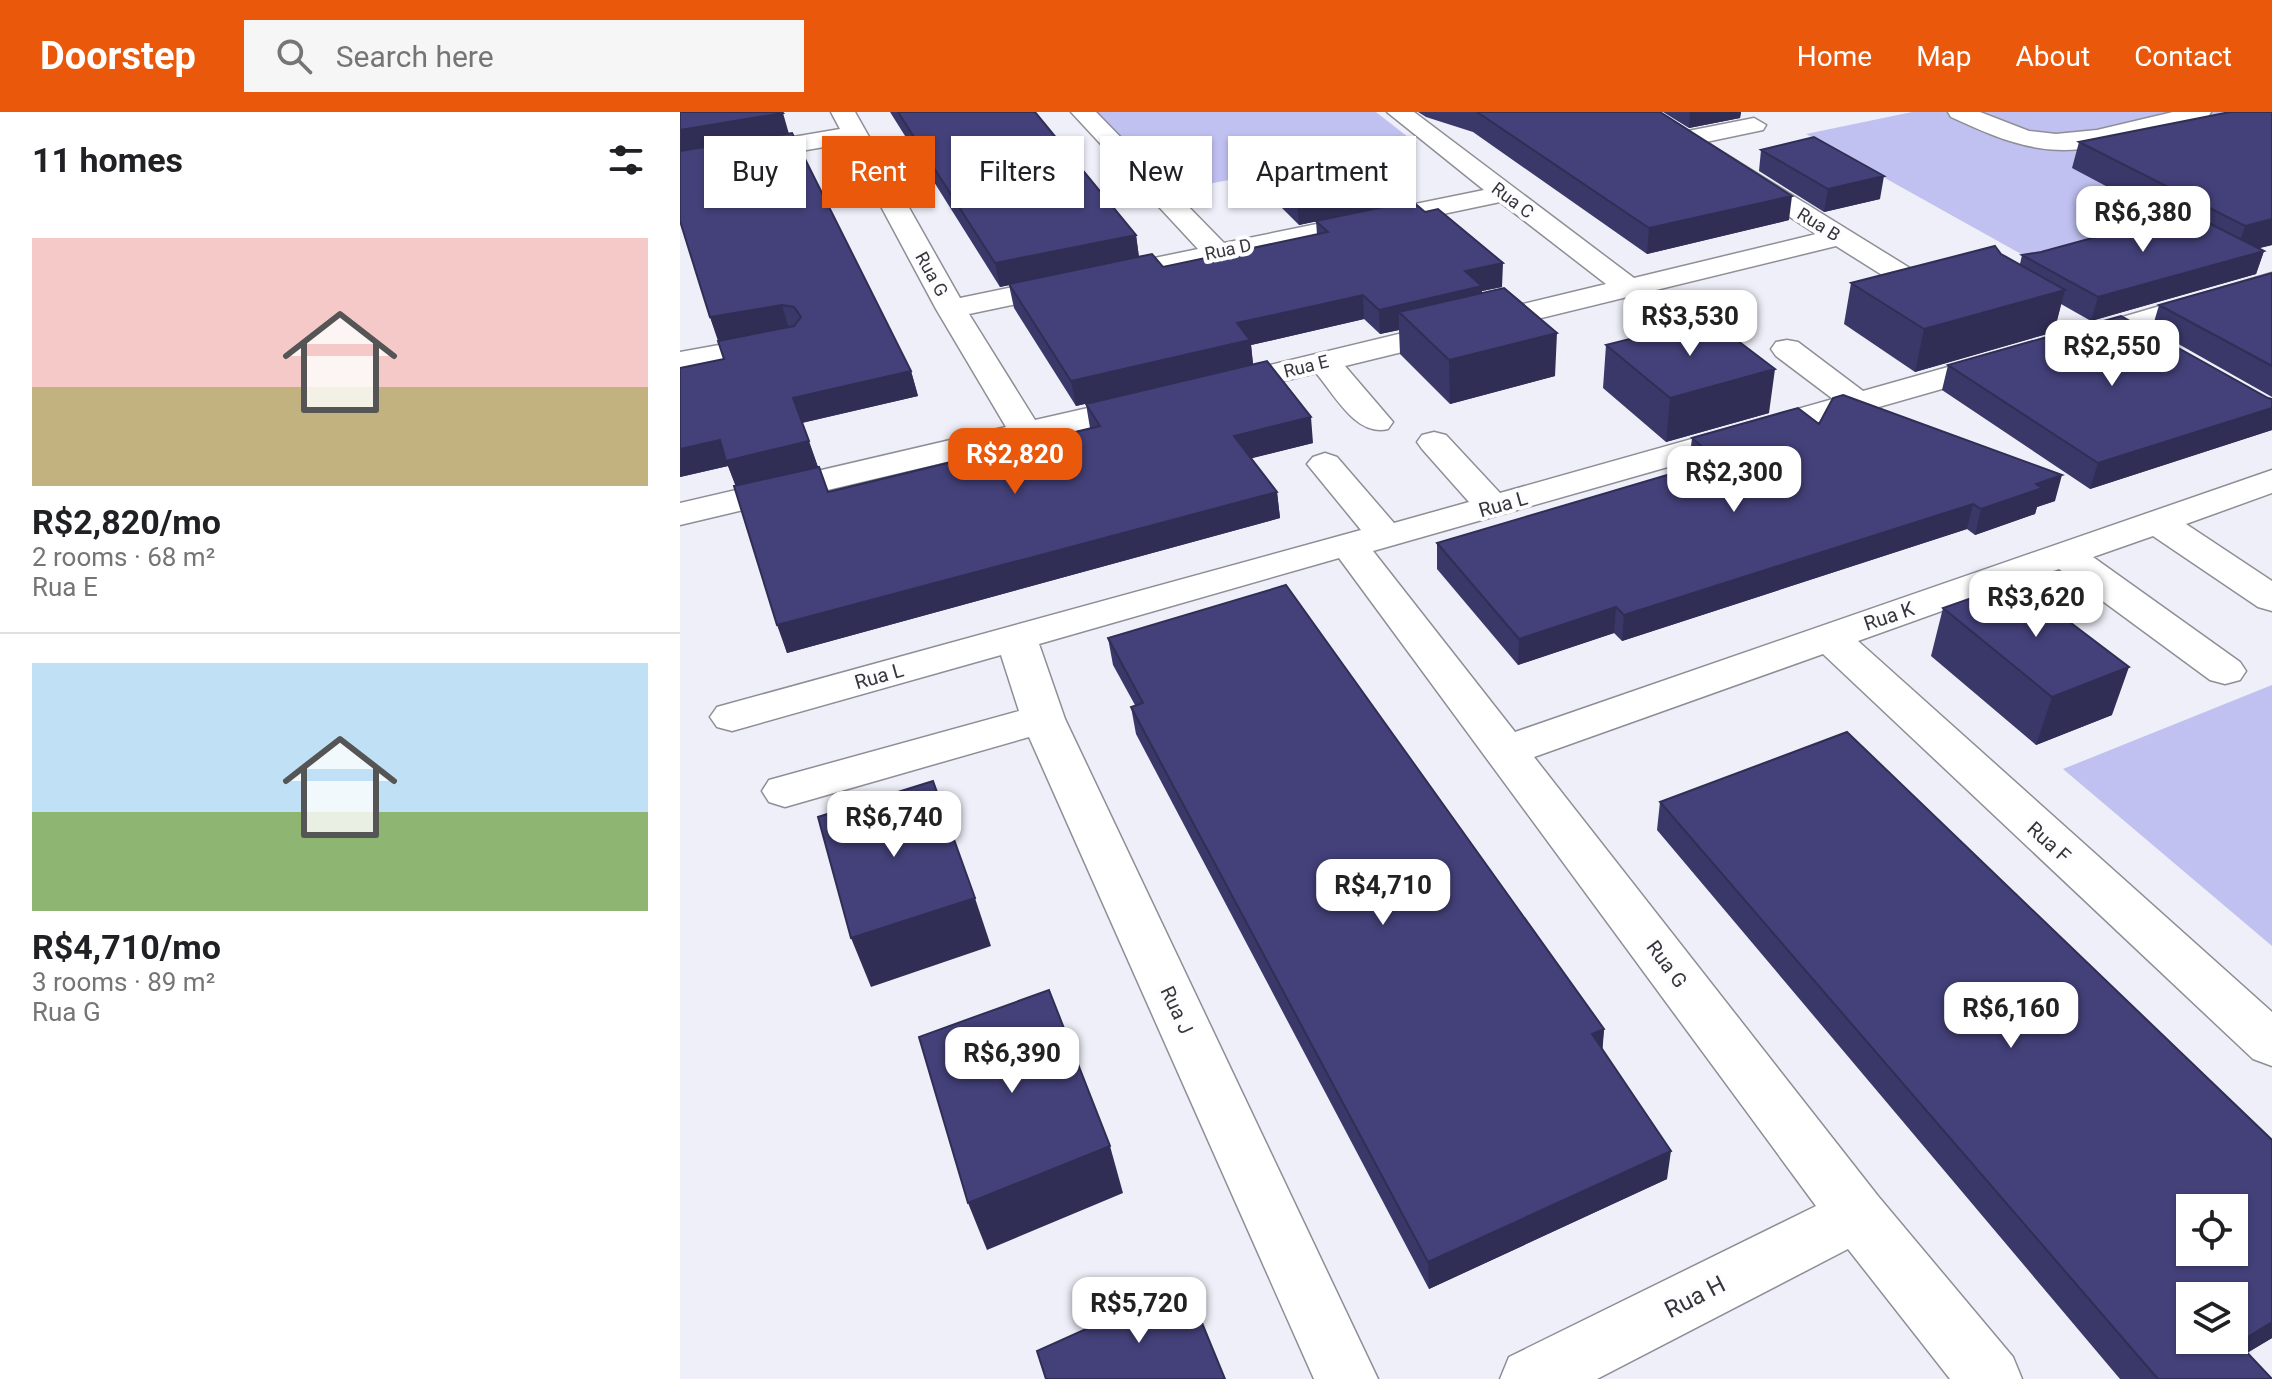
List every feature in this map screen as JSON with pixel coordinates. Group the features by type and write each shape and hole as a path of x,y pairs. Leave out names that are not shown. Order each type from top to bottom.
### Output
{"street":[{"path":"1083,112 1216,251"},
{"name":"Rua C","path":"1399,112 1628,287"},
{"name":"Rua B","path":"1641,112 1916,284"},
{"path":"1960,112 2045,142 2071,141 2199,112"},
{"path":"1990,125 2040,115"},
{"path":"680,164 850,123"},
{"name":"Rua G","path":"850,123 951,309 1026,433"},
{"path":"1684,139 1754,125"},
{"path":"1728,167 1769,158"},
{"name":"Rua D","path":"951,309 1216,251 1506,193"},
{"name":"Rua E","path":"680,514 1838,237"},
{"name":"Rua L","path":"732,717 1493,507 2272,282"},
{"path":"2071,338 2162,352"},
{"path":"680,362 790,341"},
{"path":"1787,349 1858,403"},
{"path":"1324,362 1376,422"},
{"path":"1434,442 1493,507"},
{"name":"Rua G","path":"1325,464 1367,541 1506,751 1857,1215 1990,1379"},
{"name":"Rua K","path":"1506,751 2272,481"},
{"path":"2158,522 2272,599"},
{"path":"2066,556 2225,671"},
{"name":"Rua J","path":"1016,637 1043,719 1346,1379"},
{"name":"Rua F","path":"1829,637 2272,1044"},
{"path":"785,791 1043,719"},
{"name":"Rua H","path":"1532,1379 1857,1215"}],"shaded area":[{"path":"1097,112 1376,112 1407,136 1228,136 1228,180 1212,183 1212,136 1118,136"},
{"path":"1912,112 2272,112 2272,203 2039,264 1806,134"},
{"path":"2272,685 2272,946 2063,769"}],"building":[{"path":"680,112 782,112 783,113 680,130"},
{"path":"898,112 1035,112 1055,136 951,136 951,195 935,170 935,136 913,136"},
{"path":"1477,112 1660,112 1792,196 1649,228"},
{"path":"2230,112 2272,112 2272,219 2245,226 2079,142"},
{"path":"1814,137 1884,176 1828,189 1761,150"},
{"path":"704,147 704,208 806,208 806,161 822,193 822,208 830,208 911,371 793,398 809,441 726,461 720,440 680,449 680,368 724,359 718,341 794,326 801,317 794,307 782,305 710,317 680,221 680,151"},
{"path":"1084,172 1100,191 1100,208 1114,208 1136,235 995,263 960,208 1084,208"},
{"path":"1416,204 1425,212 1438,209 1503,263 1465,271 1482,286 1379,310 1363,295 1237,323 1250,340 1071,381 1009,284 1152,254 1163,267 1328,232 1316,221 1378,208 1416,208"},
{"path":"2187,212 2264,251 2098,297 2022,255 2041,252"},
{"path":"1995,246 2001,254 2065,290 1924,329 1851,283"},
{"path":"2272,273 2272,366 2159,305"},
{"path":"1504,288 1557,333 1449,360 1399,312"},
{"path":"2121,316 2272,399 2272,408 2098,463 1948,365"},
{"path":"1709,319 1775,369 1670,398 1606,345"},
{"path":"1267,361 1311,417 1234,436 1277,492 777,625 734,486 819,467 828,492 1100,426 1086,404"},
{"path":"1843,395 2062,475 2036,484 2042,488 1981,509 1973,504 1624,615 1616,607 1519,639 1437,543 1718,460 1692,438 1798,408 1819,424 1833,398"},
{"path":"2017,582 2129,667 2052,697 1943,608"},
{"path":"1286,585 1604,1029 1592,1034 1671,1151 1428,1262 1131,707 1143,703 1108,638"},
{"path":"1847,732 2272,1140 2272,1322 2248,1337 2248,1282 2176,1282 2176,1354 2248,1354 2272,1379 2158,1379 1660,802"},
{"path":"933,781 975,898 851,938 818,817"},
{"path":"1049,990 1110,1146 968,1203 919,1037"},
{"path":"1186,1284 1225,1379 1046,1379 1037,1351"}]}
